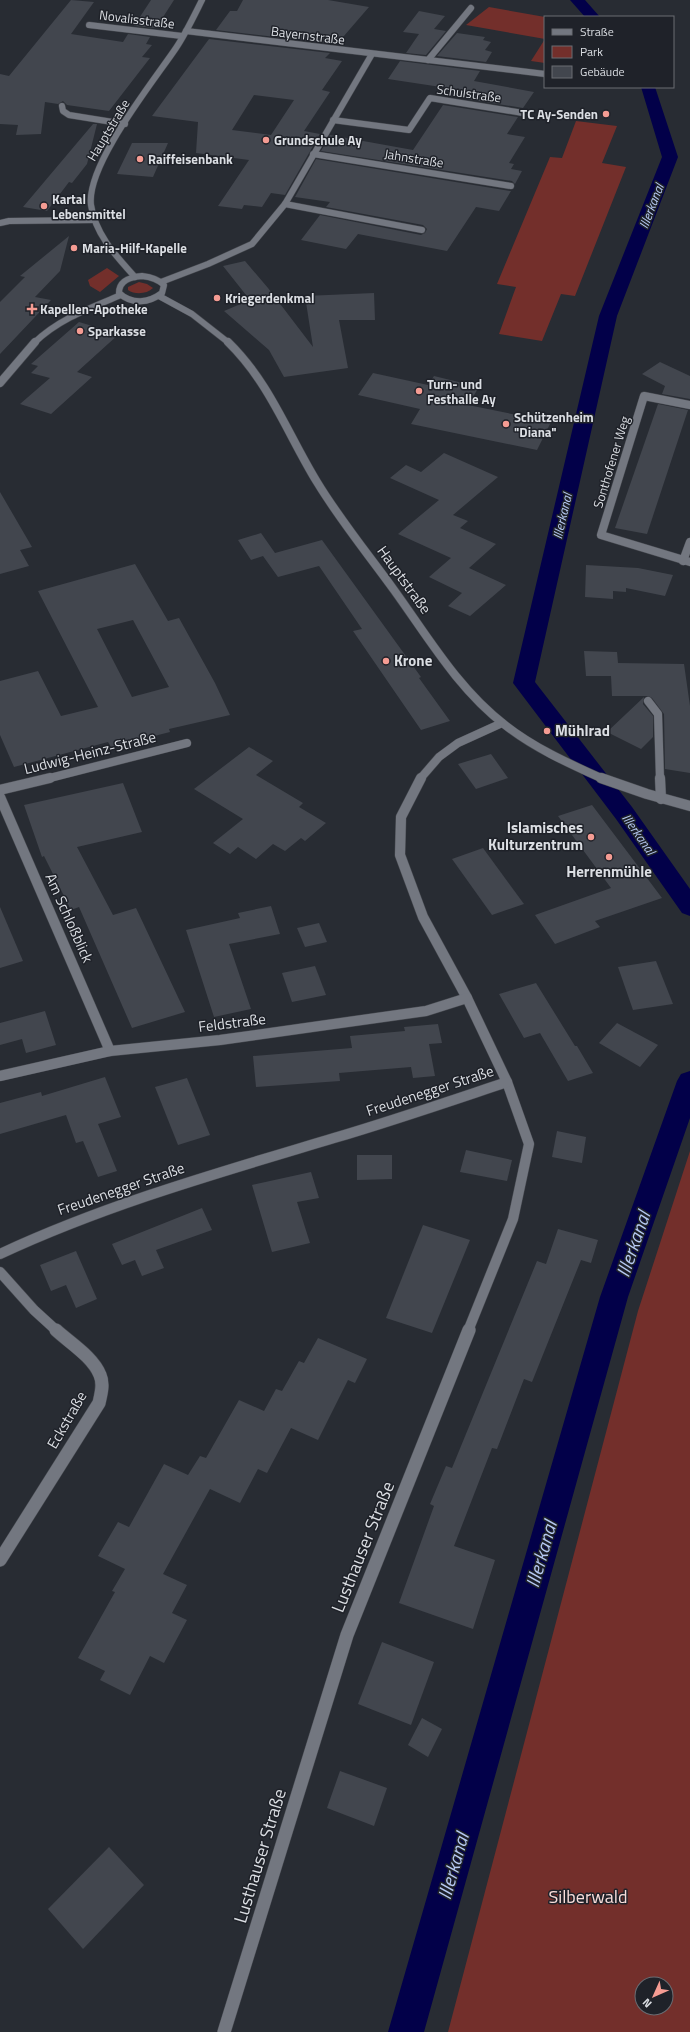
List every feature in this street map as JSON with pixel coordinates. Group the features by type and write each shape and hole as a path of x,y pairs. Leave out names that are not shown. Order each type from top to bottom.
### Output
{"street":[{"name":"Hauptstraße","path":"135,277 108,246 95,220 90,202 93,185 101,163 184,33 202,0"},
{"path":"428,60 471,8"},
{"name":"Novalisstraße","path":"89,25 184,33"},
{"name":"Bayernstraße","path":"184,33 544,74"},
{"path":"161,282 164,289 159,296 142,301 130,300 121,295 118,290 121,283 135,277 149,277 161,282 202,267 252,244 268,226 280,208 285,204 372,54"},
{"name":"Schulstraße","path":"333,120 409,130 430,98 523,113"},
{"path":"62,106 63,111 68,115 125,124"},
{"name":"Jahnstraße","path":"313,154 510,186"},
{"path":"285,204 422,230"},
{"path":"0,223 9,221 95,220"},
{"path":"0,383 36,342 56,325 91,307 121,295"},
{"name":"Hauptstraße","path":"159,296 171,301 214,329 243,356 270,393 299,451 326,495 464,686 502,723 539,747 600,779 641,793 690,806"},
{"name":"Sonthofener Weg","path":"687,562 601,535 644,396 690,405"},
{"path":"687,562 690,542"},
{"path":"648,701 658,714 661,799"},
{"name":"Freudenegger Straße","path":"0,1254 51,1230 107,1209 238,1166 336,1138 507,1082 468,998 423,917 410,887 400,855 401,817 419,780 439,757 458,743 502,723"},
{"name":"Ludwig-Heinz-Straße","path":"0,790 187,743"},
{"name":"Am Schloßblick","path":"0,797 110,1051"},
{"name":"Feldstraße","path":"0,1076 110,1051 220,1040 426,1012 468,998"},
{"name":"Lusthauser Straße","path":"224,2032 347,1635 514,1219 529,1144 507,1082"},
{"name":"Eckstraße","path":"0,1272 34,1310 89,1360 100,1375 102,1388 99,1403 0,1560"}],"green space":[{"path":"489,7 544,17 544,39 466,25"},
{"path":"544,41 544,63 531,61"},
{"path":"576,121 617,126 602,163 626,167 575,296 561,294 542,341 499,334 516,287 497,284 550,157 562,158"},
{"path":"107,268 119,276 100,292 90,286 88,280"},
{"path":"139,282 147,284 153,288 148,292 141,293 134,293 128,290 128,287"},
{"name":"Silberwald","path":"690,1151 690,2032 448,2032 638,1311"}],"building":[{"path":"71,0 94,2 71,34 123,42 128,34 150,37 146,44 152,45 142,57 150,58 109,111 67,105 63,101 58,104 45,102 41,134 16,135 18,125 0,124 0,74 9,76"},
{"path":"151,0 174,0 156,28 134,26"},
{"path":"243,0 328,0 369,7 337,44 216,30 230,11 237,11"},
{"path":"419,11 445,16 434,29 446,31 426,55 406,53 419,34 403,32"},
{"path":"457,33 485,37 483,40 491,42 485,50 492,52 486,62 437,56"},
{"path":"209,39 330,53 325,58 342,61 322,90 330,92 304,131 320,134 285,195 271,193 262,207 244,205 242,209 218,206 249,160 196,153 198,122 152,116","holes":["254,95 294,100 271,135 232,130"]},
{"path":"400,61 480,71 474,81 534,92 523,108 449,96 454,89 388,79"},
{"path":"443,105 518,117 507,134 525,137 509,163 514,164 511,169 522,171 515,184 512,181 321,151 330,135 413,150"},
{"path":"93,124 97,124 87,164 72,183 69,182 47,211 23,207"},
{"path":"132,143 168,143 153,177 117,174"},
{"path":"316,159 511,191 499,211 476,207 447,251 358,234 346,249 301,240 320,215 421,235 425,233 427,229 423,225 326,207 330,202 295,197"},
{"path":"69,236 60,271 35,297 51,300 0,354 0,302 25,277 20,276"},
{"path":"245,261 268,288 313,347 305,296 374,293 375,320 339,320 348,368 284,377 269,350 224,311 250,300 223,266"},
{"path":"79,322 119,334 77,372 92,377 51,414 20,404 50,378 31,373 38,366 31,364"},
{"path":"660,362 690,376 690,399 662,394 665,386 642,374"},
{"path":"373,373 428,385 434,376 479,387 468,405 551,422 537,450 411,424 420,409 358,395"},
{"path":"658,404 688,410 647,534 615,528"},
{"path":"444,453 498,477 453,515 468,521 460,528 496,544 469,568 506,585 470,616 448,606 462,593 429,577 451,558 398,534 439,500 390,478 406,465 421,472"},
{"path":"0,492 32,547 20,550 29,566 0,574"},
{"path":"261,533 275,553 322,540 421,677 419,678 450,721 421,730 353,631 362,629 319,566 278,577 263,556 251,560 238,540"},
{"path":"135,564 168,621 179,618 215,683 230,715 169,729 170,732 111,747 108,742 14,767 0,735 0,681 38,671 61,716 98,707 38,591","holes":["133,620 169,687 132,697 97,629"]},
{"path":"586,565 638,568 673,575 665,596 626,588 626,592 613,591 613,599 585,597"},
{"path":"584,651 617,652 618,663 684,664 690,706 690,773 665,769 664,714 652,698 648,696 612,696 611,676 586,676"},
{"path":"644,697 643,704 653,716 653,737 641,749 607,732"},
{"path":"249,747 273,761 256,775 303,803 299,807 326,823 305,841 301,838 285,851 273,844 256,859 238,847 230,854 213,843 243,819 194,789"},
{"path":"491,754 508,778 476,789 458,764"},
{"path":"123,783 142,832 77,847 113,915 136,908 185,1012 132,1028 79,907 71,910 44,856 42,857 24,805"},
{"name":"Herrenmühle","path":"592,805 662,898 595,921 600,927 555,944 535,915 611,888 558,816"},
{"path":"483,848 524,904 492,915 452,859"},
{"path":"271,906 280,934 229,944 251,1009 214,1017 186,930 240,918 238,913"},
{"path":"0,907 23,961 0,968"},
{"path":"319,923 327,942 305,947 297,928"},
{"path":"656,961 673,1004 633,1010 618,967"},
{"path":"315,966 326,995 292,1002 282,973"},
{"path":"536,983 593,1073 568,1081 540,1033 524,1038 499,994"},
{"path":"45,1011 56,1045 26,1053 22,1039 0,1045 0,1023"},
{"path":"617,1023 658,1045 640,1067 599,1043"},
{"path":"438,1024 442,1043 429,1044 435,1076 413,1078 411,1067 339,1073 340,1081 256,1087 253,1056 352,1048 350,1036 405,1031 404,1027"},
{"path":"105,1077 121,1117 98,1124 117,1171 98,1177 83,1141 76,1143 66,1115 0,1134 0,1103 41,1092 42,1096"},
{"path":"187,1078 210,1135 178,1145 155,1087"},
{"path":"557,1131 586,1137 582,1163 552,1157"},
{"path":"466,1150 512,1160 507,1181 460,1172"},
{"path":"357,1155 392,1155 392,1179 357,1180"},
{"path":"311,1172 319,1198 297,1202 310,1243 272,1252 252,1185"},
{"path":"202,1208 212,1230 156,1250 164,1268 142,1276 135,1260 122,1265 112,1244"},
{"path":"423,1225 470,1240 432,1333 386,1318"},
{"path":"558,1229 598,1240 591,1263 581,1260 532,1382 524,1379 497,1449 492,1448 454,1546 495,1560 473,1629 399,1603 434,1506 430,1504 446,1466 452,1468 537,1261 546,1264"},
{"path":"76,1251 97,1299 76,1308 66,1285 51,1291 40,1265"},
{"path":"318,1338 367,1359 355,1383 348,1380 318,1440 291,1428 267,1473 258,1469 240,1503 210,1489 163,1574 187,1585 172,1613 187,1620 164,1663 150,1656 130,1695 100,1680 105,1671 78,1658 115,1592 112,1591 125,1569 98,1556 118,1522 129,1527 164,1464 188,1475 200,1456 206,1458 239,1400 264,1411 276,1389 282,1391 299,1361 304,1363"},
{"path":"382,1642 434,1662 411,1725 358,1704"},
{"path":"422,1718 442,1729 428,1757 408,1745"},
{"path":"340,1771 387,1788 374,1826 327,1808"},
{"path":"109,1847 144,1885 83,1949 48,1909"}],"waterway":[{"name":"Illerkanal","path":"577,0 592,16"},
{"name":"Illerkanal","path":"648,88 670,157 608,316 524,683 624,813 690,907"},
{"name":"Illerkanal","path":"406,2032 614,1297 690,1081"}],"place":[{"name":"TC Ay-Senden","path":"606,114"},
{"name":"Grundschule Ay","path":"266,140"},
{"name":"Raiffeisenbank","path":"140,159"},
{"name":"Kartal Lebensmittel","path":"44,206"},
{"name":"Maria-Hilf-Kapelle","path":"74,248"},
{"name":"Kriegerdenkmal","path":"217,298"},
{"name":"Kapellen-Apotheke","path":"32,309"},
{"name":"Sparkasse","path":"80,331"},
{"name":"Turn- und Festhalle Ay","path":"419,391"},
{"name":"Schützenheim \"Diana\"","path":"506,424"},
{"name":"Krone","path":"386,661"},
{"name":"Mühlrad","path":"547,731"},
{"name":"Islamisches Kulturzentrum","path":"591,837"},
{"name":"Herrenmühle","path":"609,857"}]}
